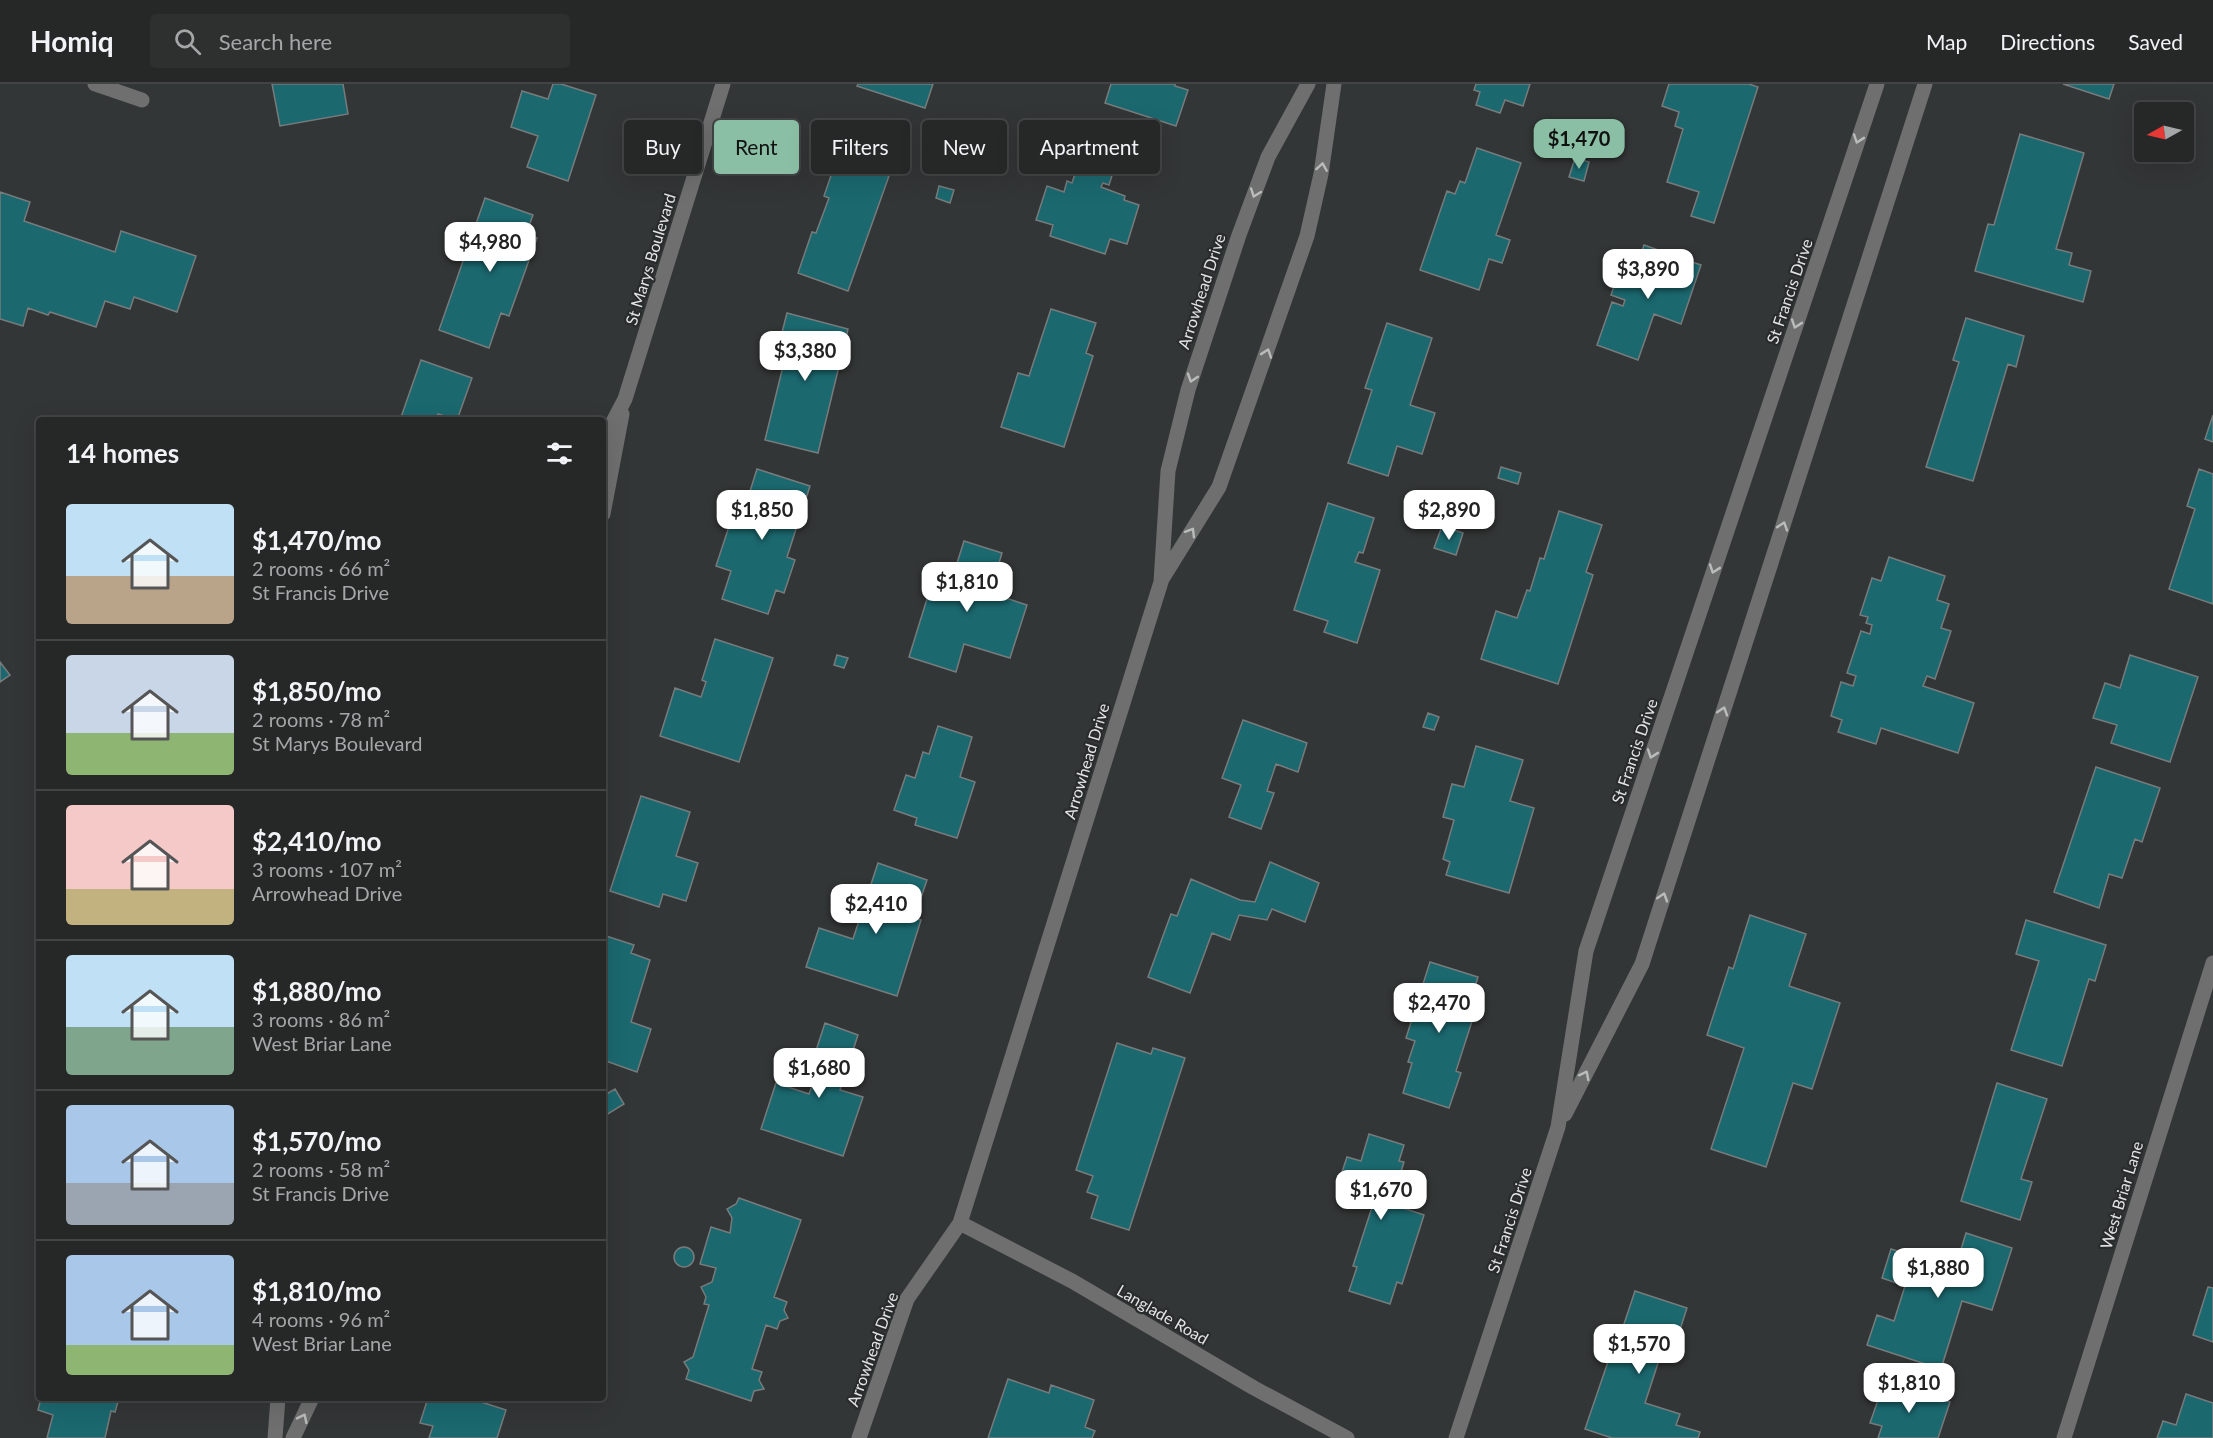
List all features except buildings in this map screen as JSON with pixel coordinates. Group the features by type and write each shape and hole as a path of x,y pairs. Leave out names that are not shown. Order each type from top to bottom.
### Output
{"street":[{"path":"94,84 142,100"},
{"name":"St Marys Boulevard","path":"606,435 625,399 723,84"},
{"name":"Arrowhead Drive","path":"859,1438 907,1299 960,1223 1161,582 1168,471 1188,390 1268,157 1308,84"},
{"path":"1161,582 1219,487 1300,258 1321,174 1334,84"},
{"name":"St Francis Drive","path":"1456,1438 1558,1127 1586,951 1877,84"},
{"path":"1558,1127 1642,964 1924,84"},
{"path":"606,498 625,399"},
{"name":"West Briar Lane","path":"2064,1438 2213,963"},
{"name":"Langlade Road","path":"960,1223 1072,1281 1254,1388 1347,1438"},
{"path":"275,1438 278,1401"},
{"path":"293,1438 311,1401"}]}
